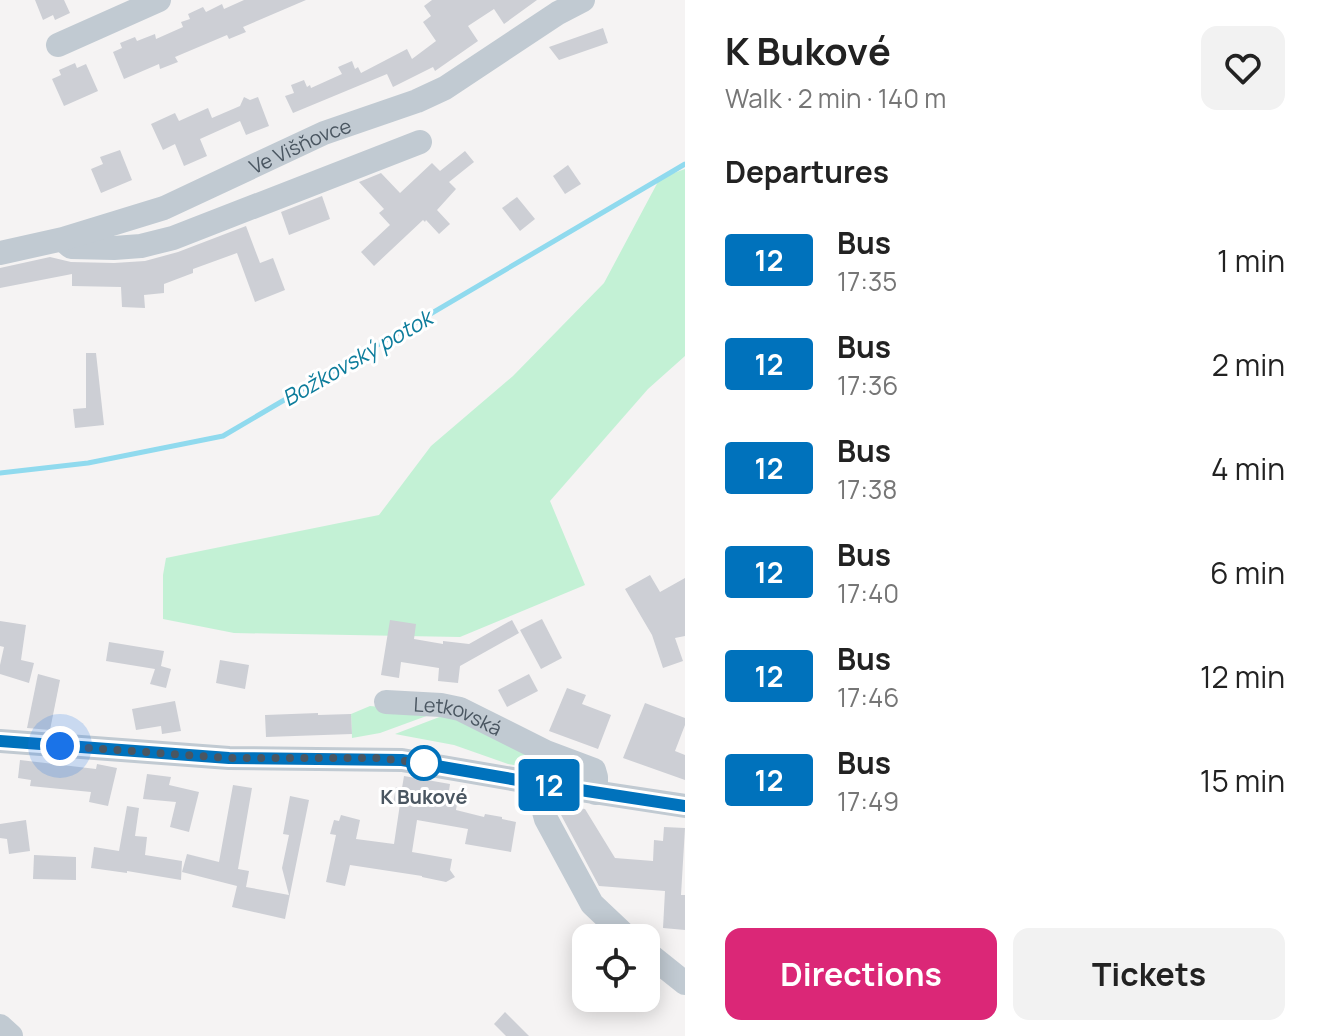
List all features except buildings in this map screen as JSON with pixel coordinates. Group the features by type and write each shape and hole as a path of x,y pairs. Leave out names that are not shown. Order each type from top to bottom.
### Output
{"street":[{"path":"58,45 159,0"},
{"name":"Ve Višňovce","path":"0,253 63,239 164,208 314,138 417,101 445,88 558,13 583,0"},
{"path":"63,239 71,247 114,248 141,246 173,238 420,142"},
{"name":"Letkovská","path":"386,702 460,709 546,752 594,770 596,793"},
{"path":"0,741 229,758 402,760 685,806"},
{"path":"541,784 546,819 592,904 613,924"},
{"path":"660,963 685,983"},
{"path":"0,1026 11,1036"}],"green space":[{"path":"685,169 685,356 648,389 550,501 585,585 460,637 234,633 163,619 166,558 379,515 431,446 513,376 604,283 660,178"},
{"path":"370,706 432,714 380,733 352,738 351,714"},
{"path":"444,713 587,778 508,764 454,745 395,734"}],"waterway":[{"name":"Božkovský potok","path":"0,473 88,463 223,436 685,164"}],"bus line":[{"name":"12","path":"0,741 229,758 402,760 685,806"}],"place":[{"name":"K Bukové","path":"424,763"}],"route":[{"path":"60,746 229,758 378,758 424,763"}]}
